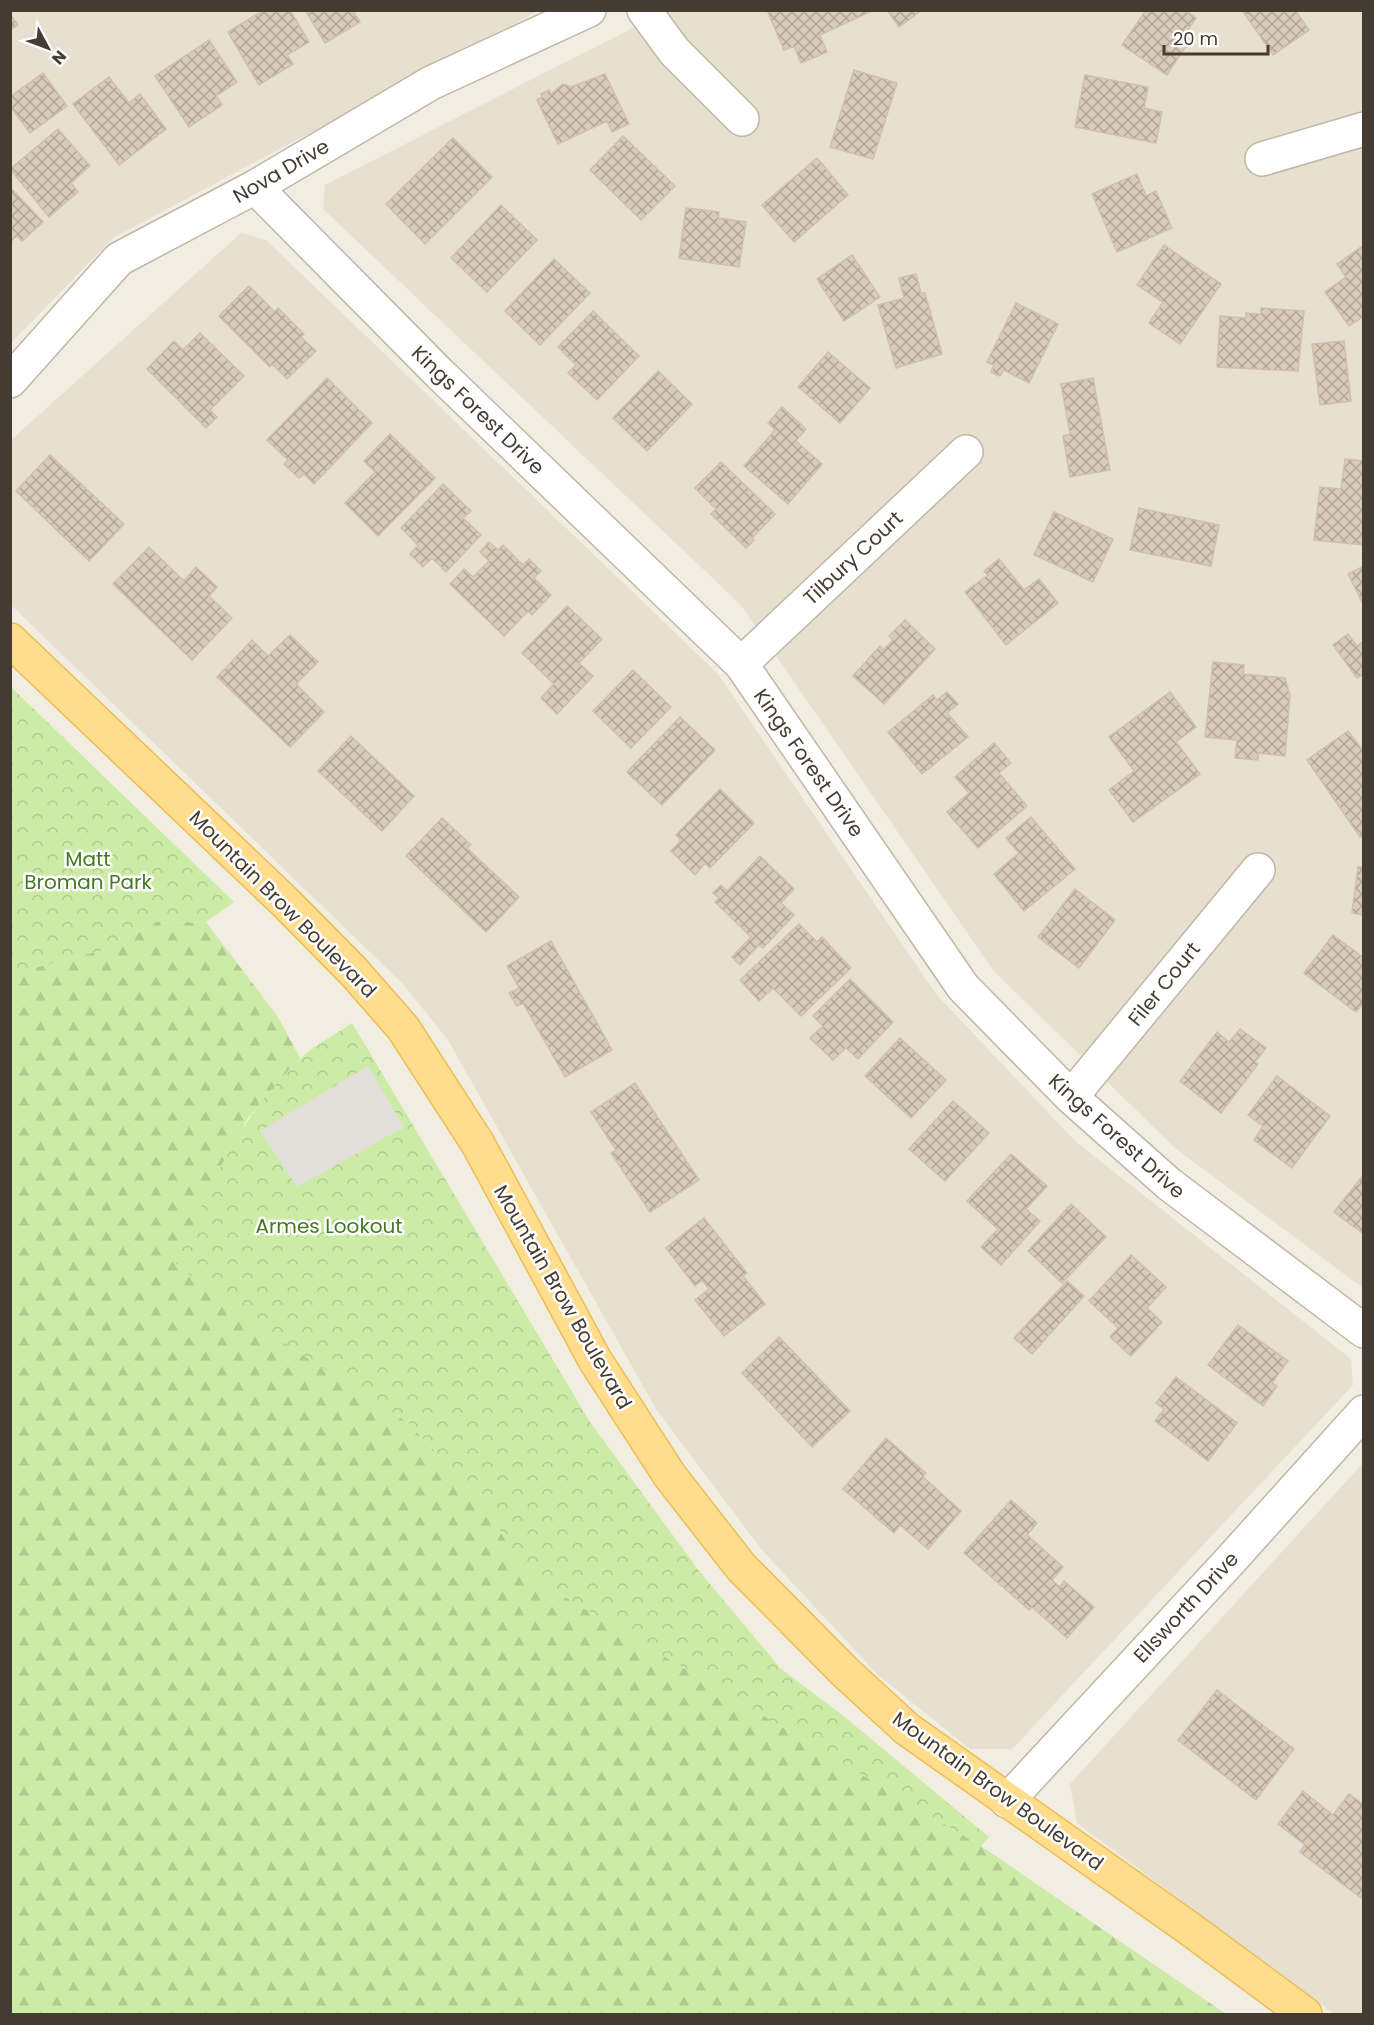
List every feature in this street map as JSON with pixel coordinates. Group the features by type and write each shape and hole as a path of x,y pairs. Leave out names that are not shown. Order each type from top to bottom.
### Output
{"main road":[{"name":"Mountain Brow Boulevard","path":"10,639 287,904 354,972 403,1028 478,1144 595,1360 670,1476 741,1567 844,1672 907,1729 1190,1929 1305,2014"}],"street":[{"name":"Nova Drive","path":"10,381 119,259 255,188 431,83 589,10"},
{"path":"644,10 674,51 742,119"},
{"path":"1262,159 1364,129"},
{"name":"Kings Forest Drive","path":"255,188 449,382 741,664 963,987 1071,1097 1193,1205 1364,1331"},
{"name":"Tilbury Court","path":"741,664 966,452"},
{"name":"Filer Court","path":"1071,1097 1257,870"},
{"name":"Ellsworth Drive","path":"1007,1801 1228,1563 1364,1412"}],"shaded area":[{"path":"11,11 538,11 113,238 11,343"},
{"path":"666,11 1363,11 1363,1288 1175,1148 993,970 741,605 323,209 325,185"},
{"path":"241,233 266,240 718,674 936,994 1075,1141 1351,1359 1353,1385 1012,1749 970,1749 878,1675 762,1550 656,1409 448,1040 402,983 11,605 10,441"},
{"path":"368,1066 404,1127 297,1187 260,1131"},
{"path":"1363,1463 1363,2014 1334,2014 1077,1823 1070,1784"}],"green space":[{"name":"Matt Broman Park","path":"10,687 234,902 206,922 156,923 103,950 11,974"},
{"path":"206,922 278,1017 300,1058 247,1119 176,1264 235,1311 407,1422 478,1496 527,1574 981,1846 1226,2014 11,2014 11,974 103,950 156,923"},
{"name":"Armes Lookout","path":"352,1023 590,1422 699,1571 781,1669 841,1714 989,1837 981,1846 527,1574 478,1496 407,1422 235,1311 176,1264 213,1181 242,1130 259,1106 278,1082 305,1055"}],"building":[{"path":"264,10 290,10 309,42 287,55 293,64 259,85 228,32"},
{"path":"305,10 357,10 354,13 360,22 325,43"},
{"path":"767,10 869,10 870,12 820,35 827,52 801,63 794,46 784,50"},
{"path":"887,10 922,10 899,27"},
{"path":"1146,10 1185,10 1196,18 1184,36 1190,40 1167,75 1122,45"},
{"path":"1242,10 1295,10 1309,30 1273,55"},
{"path":"10,14 18,25 10,30"},
{"path":"209,40 237,82 216,96 222,105 189,127 155,76"},
{"path":"854,70 897,83 873,159 830,147"},
{"path":"43,73 67,106 30,133 10,106 10,97"},
{"path":"605,74 629,124 612,132 607,121 558,144 537,100 542,97 541,94 549,90 551,94 563,84 571,87"},
{"path":"1085,75 1148,87 1144,108 1162,112 1156,143 1075,127"},
{"path":"109,77 129,103 140,94 166,129 119,165 73,104"},
{"path":"58,129 90,166 71,183 78,192 49,217 10,169"},
{"path":"623,136 675,186 641,220 590,170"},
{"path":"453,138 492,177 425,244 386,204"},
{"path":"817,158 848,195 794,242 762,205"},
{"path":"1137,174 1146,196 1156,191 1172,228 1117,252 1092,194"},
{"path":"10,187 43,222 22,241 17,236 10,242"},
{"path":"501,205 537,240 487,292 451,258"},
{"path":"686,208 719,212 718,218 746,222 739,267 679,258"},
{"path":"1164,245 1221,284 1180,344 1149,323 1163,302 1137,285"},
{"path":"1364,245 1364,316 1349,326 1325,292 1346,277 1337,264"},
{"path":"852,255 880,297 844,321 817,279"},
{"path":"554,259 590,293 540,345 505,311"},
{"path":"916,274 921,293 925,293 942,354 896,368 878,305 904,298 899,278"},
{"path":"249,286 275,312 278,308 304,334 301,337 316,351 287,379 272,364 270,367 219,316"},
{"path":"1016,303 1058,324 1029,383 1004,370 1000,376 991,372 994,365 987,362"},
{"path":"1261,308 1304,311 1298,371 1217,367 1220,316 1246,318 1246,313 1261,314"},
{"path":"593,311 639,356 597,400 568,373 576,365 558,347"},
{"path":"200,333 244,376 210,410 217,417 206,428 147,369 174,341 183,350"},
{"path":"1344,341 1351,401 1320,405 1312,344"},
{"path":"828,352 870,388 840,423 798,387"},
{"path":"658,371 692,404 647,451 613,418"},
{"path":"327,378 372,423 314,484 304,474 299,478 284,464 288,460 267,440"},
{"path":"1093,378 1110,470 1070,477 1063,436 1070,434 1061,384"},
{"path":"782,407 806,429 796,441 822,464 788,504 744,466 775,430 768,423"},
{"path":"390,434 435,478 378,536 345,503 375,472 364,461"},
{"path":"50,455 124,524 89,561 16,491"},
{"path":"1345,459 1364,461 1364,545 1314,540 1320,487 1341,489"},
{"path":"721,462 775,514 752,538 754,540 746,548 711,514 716,509 695,488"},
{"path":"443,484 471,511 463,518 481,535 446,572 432,558 423,567 410,554 418,545 401,528"},
{"path":"1139,508 1219,525 1211,566 1130,550"},
{"path":"1054,512 1113,539 1093,582 1034,555"},
{"path":"489,542 498,550 503,545 523,565 529,559 541,571 534,578 551,595 532,615 528,611 504,636 450,584 464,569 473,577 489,561 480,552"},
{"path":"149,547 184,581 196,567 217,587 209,596 232,618 192,660 113,584"},
{"path":"999,559 1024,590 1039,579 1058,603 1006,645 965,592 988,575 984,571"},
{"path":"1364,566 1364,606 1348,574"},
{"path":"567,606 602,639 579,663 593,676 557,714 541,698 554,684 522,653"},
{"path":"905,620 935,649 884,704 853,676 880,646 883,650 893,640 889,636"},
{"path":"1348,634 1357,646 1364,641 1364,674 1357,678 1333,645"},
{"path":"290,635 318,662 296,684 324,712 290,747 217,677 252,640 268,656"},
{"path":"1213,662 1244,665 1243,674 1285,678 1290,695 1285,756 1258,753 1258,760 1235,758 1237,740 1205,737"},
{"path":"633,670 671,707 631,748 593,711"},
{"path":"947,692 958,704 947,713 968,737 922,774 888,732 933,695 937,700"},
{"path":"1170,692 1196,727 1176,742 1200,774 1133,822 1109,790 1134,771 1109,737"},
{"path":"680,717 715,750 662,805 627,772"},
{"path":"1348,731 1364,752 1364,834 1360,837 1307,760"},
{"path":"351,736 414,796 382,831 318,771"},
{"path":"994,743 1011,763 999,773 1027,806 978,848 947,812 969,793 955,777"},
{"path":"720,789 754,823 710,868 705,863 695,875 671,851 681,840 676,835"},
{"path":"1031,817 1075,869 1024,911 994,874 1019,853 1006,838"},
{"path":"442,818 471,845 467,848 519,897 486,932 406,856"},
{"path":"760,856 794,889 781,903 794,915 763,948 759,945 740,965 732,957 751,937 715,902 719,898 713,893 721,885 727,891"},
{"path":"1358,867 1364,867 1364,915 1352,913"},
{"path":"1075,889 1115,920 1079,968 1038,937"},
{"path":"799,924 817,942 822,937 851,968 801,1016 773,988 759,1001 740,980"},
{"path":"1333,935 1364,958 1364,1002 1356,1012 1304,973"},
{"path":"551,941 612,1050 565,1077 523,1003 517,1006 509,993 519,988 507,966"},
{"path":"850,979 893,1022 858,1059 846,1048 833,1060 810,1038 823,1026 813,1016"},
{"path":"1240,1029 1266,1048 1255,1062 1258,1064 1221,1113 1180,1081 1217,1032 1229,1042"},
{"path":"900,1038 946,1080 911,1118 865,1076"},
{"path":"1277,1076 1330,1116 1292,1168 1254,1140 1263,1126 1248,1115"},
{"path":"635,1083 699,1180 650,1212 611,1153 616,1150 591,1112"},
{"path":"953,1101 989,1133 945,1181 909,1149"},
{"path":"1011,1154 1047,1186 1026,1209 1040,1221 1001,1265 981,1247 998,1229 967,1201"},
{"path":"1364,1174 1364,1234 1334,1212"},
{"path":"1071,1204 1106,1237 1062,1283 1028,1251"},
{"path":"704,1218 747,1273 743,1276 765,1304 724,1336 695,1300 709,1289 702,1280 695,1286 666,1248"},
{"path":"1131,1255 1166,1287 1147,1308 1162,1322 1131,1356 1110,1337 1118,1328 1089,1301"},
{"path":"1067,1281 1084,1296 1032,1354 1014,1338"},
{"path":"1238,1325 1288,1361 1272,1383 1277,1386 1263,1406 1208,1365"},
{"path":"779,1337 850,1411 812,1447 742,1373"},
{"path":"1176,1377 1237,1423 1208,1461 1155,1421 1164,1409 1156,1403"},
{"path":"886,1438 926,1473 923,1477 961,1511 928,1549 900,1525 894,1533 843,1489"},
{"path":"1011,1500 1037,1523 1027,1535 1063,1567 1052,1580 1060,1587 1064,1581 1094,1607 1067,1638 1032,1607 1029,1610 964,1553"},
{"path":"1217,1690 1294,1749 1256,1800 1178,1740"},
{"path":"1303,1791 1333,1815 1349,1794 1364,1805 1364,1900 1300,1852 1305,1845 1278,1824"}]}
